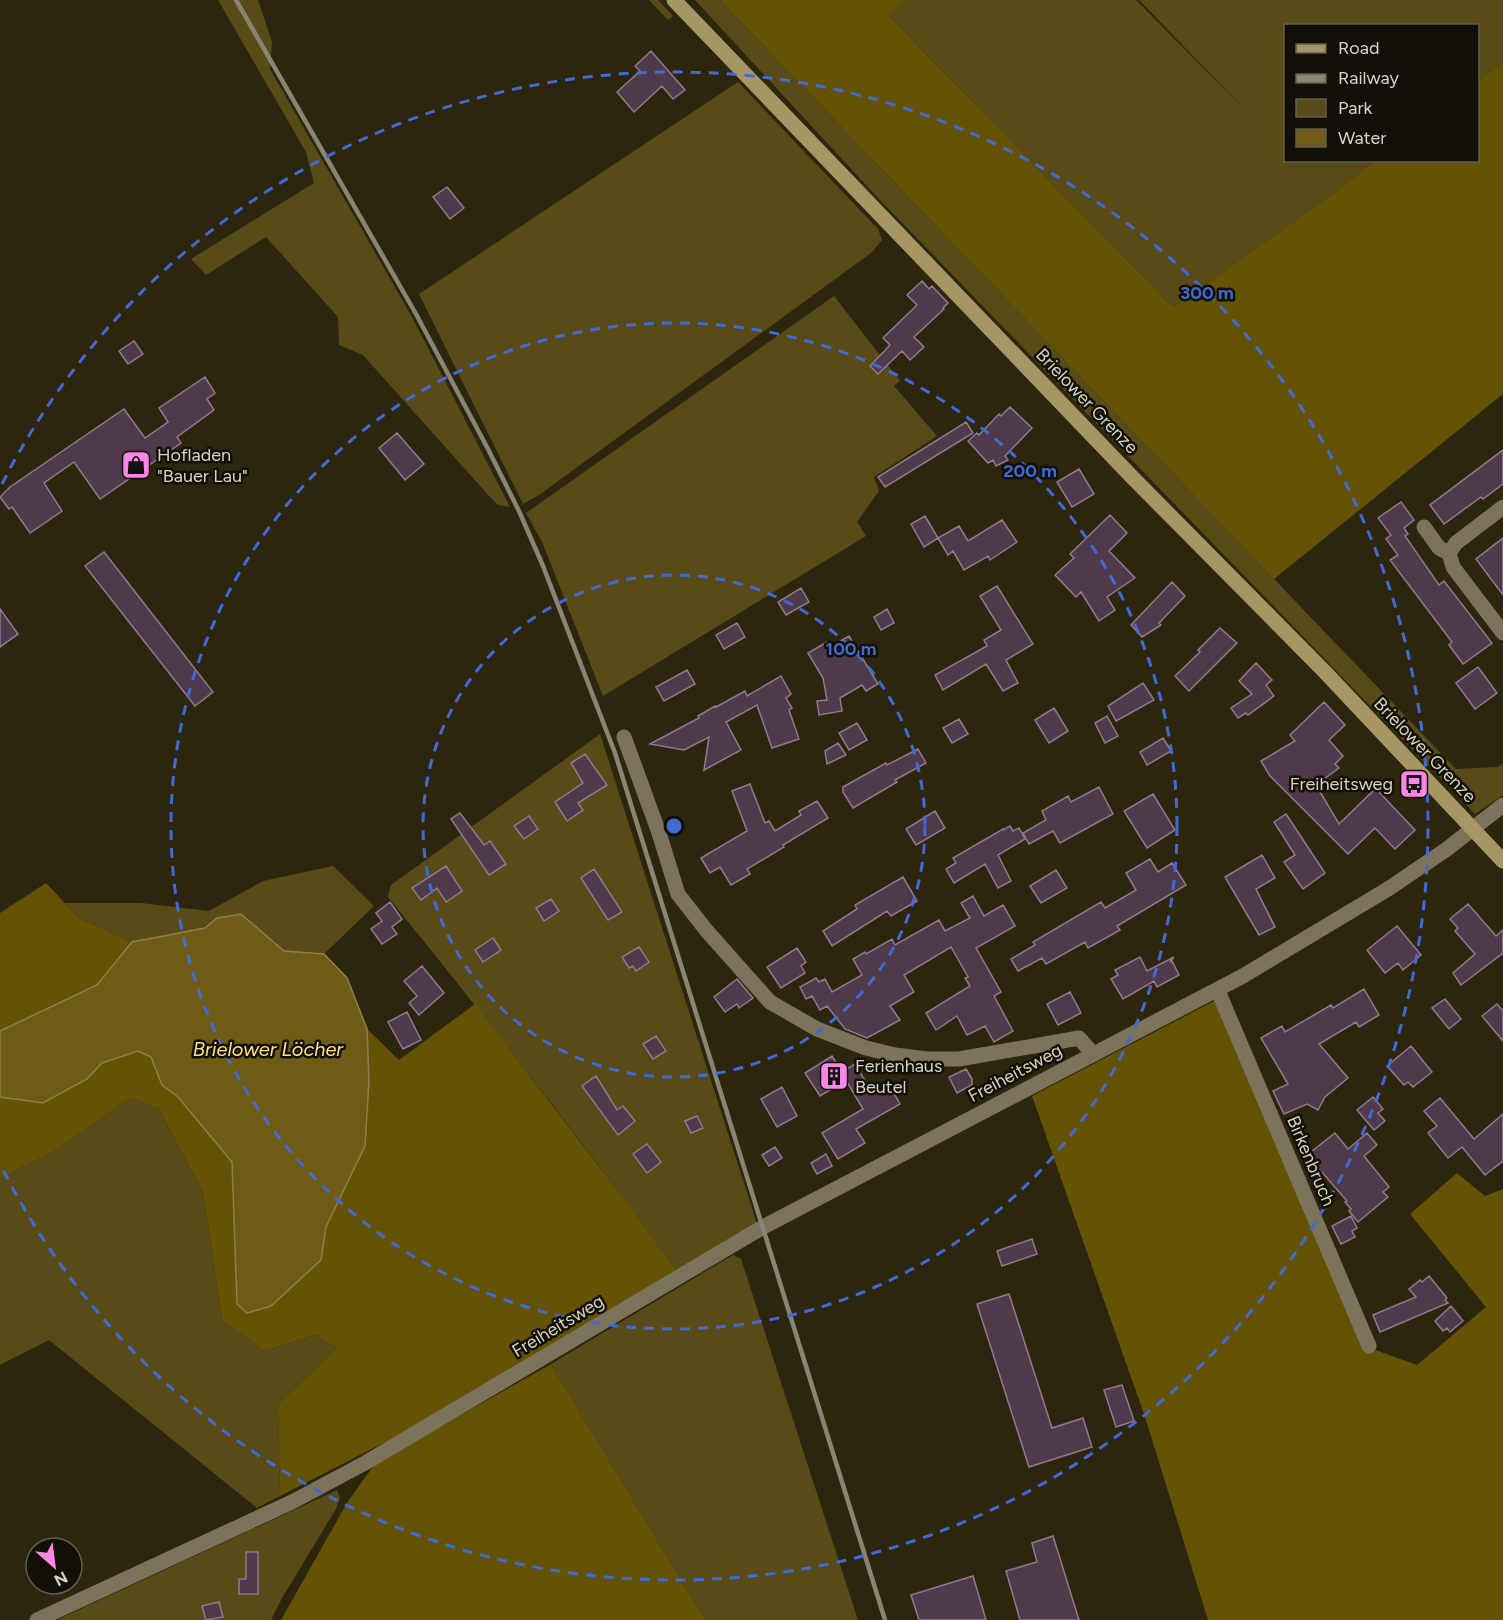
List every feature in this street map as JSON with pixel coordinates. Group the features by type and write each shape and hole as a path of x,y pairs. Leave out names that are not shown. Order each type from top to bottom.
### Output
{"main road":[{"name":"Brielower Grenze","path":"674,0 1503,861"}],"street":[{"path":"1449,553 1456,543 1503,507"},
{"path":"1424,526 1439,548 1449,553 1453,567 1503,633"},
{"name":"Freiheitsweg","path":"624,736 678,894 706,930 770,1002 817,1029 866,1048 895,1055 927,1059 959,1059 1079,1038 1093,1054"},
{"name":"Freiheitsweg","path":"37,1620 292,1502 365,1464 762,1227 1218,991 1388,889 1447,849 1472,827 1503,805"},
{"name":"Birkenbruch","path":"1218,991 1369,1346"}],"green space":[{"path":"218,0 258,0 272,42 270,69 412,317 510,507 498,505 490,497 363,355 339,345 338,317 266,237 206,275 191,259 314,183 306,152"},
{"path":"649,0 658,0 673,16 668,20"},
{"path":"695,0 720,0 1456,769 1498,767 1503,763 1503,795 1475,814 878,198"},
{"path":"905,0 1136,0 1250,115 1139,0 1503,0 1503,62 1479,80 1479,24 1284,24 1284,162 1374,162 1330,196 1173,307 887,14"},
{"path":"738,82 878,229 882,240 871,253 539,495 523,504 419,294"},
{"path":"834,296 900,381 894,386 937,436 874,477 879,491 857,522 866,536 603,696 542,542 526,513"},
{"path":"600,734 757,1224 676,1270 535,1082 388,897 391,885"},
{"path":"333,866 374,906 324,954 284,951 241,914 217,918 205,928 132,942 79,918 65,903 141,903 209,911 263,881"},
{"path":"130,1098 158,1108 203,1192 222,1320 264,1351 316,1335 337,1348 278,1404 280,1496 257,1508 49,1340 0,1365 0,1178 53,1152"},
{"path":"733,1255 741,1259 858,1620 705,1620 551,1364"},
{"path":"337,1490 340,1498 336,1509 271,1620 57,1620"}],"shaded area":[{"path":"720,0 905,0 888,15 1173,307 1330,196 1374,162 1479,162 1479,80 1503,62 1503,394 1274,579"},
{"path":"46,883 79,918 132,942 97,985 0,1031 0,913"},
{"path":"1216,1000 1364,1346 1417,1365 1486,1307 1410,1214 1457,1173 1485,1196 1503,1189 1503,1620 1208,1620 1145,1417 1032,1096"},
{"path":"475,1004 676,1270 395,1437 280,1496 278,1404 337,1348 316,1335 264,1351 222,1320 203,1192 158,1108 130,1098 53,1152 0,1178 0,1097 43,1103 87,1079 101,1063 138,1051 151,1057 162,1085 178,1097 232,1162 237,1304 321,1260 326,1227 365,1146 369,1081 367,1029 399,1060"},
{"path":"551,1364 705,1620 281,1620 348,1501 375,1464"}],"water":[{"name":"Brielower Löcher","path":"241,914 284,951 324,954 347,978 367,1029 369,1081 365,1146 326,1227 321,1260 271,1306 247,1313 237,1304 232,1162 178,1097 162,1085 151,1057 138,1051 102,1063 87,1079 43,1103 0,1097 0,1031 97,985 132,942 205,928 217,918"}],"building":[{"path":"651,51 685,90 673,99 662,86 634,112 617,92 640,71 635,66"},
{"path":"447,187 464,208 450,219 433,197"},
{"path":"922,281 929,289 932,286 948,303 914,337 924,347 910,360 902,351 878,374 870,366 890,345 883,338 917,305 907,295"},
{"path":"134,341 143,354 128,364 119,351"},
{"path":"205,377 215,393 207,399 214,410 177,437 181,443 100,499 74,462 44,483 62,511 30,533 12,507 9,509 0,497 10,487 124,409 145,438 168,422 159,408"},
{"path":"1010,407 1032,428 1005,456 1008,460 996,466 993,460 988,463 968,441 977,433 979,435 999,414 1001,416"},
{"path":"966,422 973,433 885,487 878,477"},
{"path":"397,433 424,464 405,480 379,448"},
{"path":"1503,450 1503,484 1444,524 1430,505"},
{"path":"1079,469 1094,494 1072,507 1057,482"},
{"path":"1401,502 1414,520 1404,528 1408,534 1405,536 1439,585 1444,581 1492,643 1463,664 1449,645 1452,642 1390,560 1398,555 1386,539 1391,535 1378,518"},
{"path":"1110,515 1127,533 1109,551 1135,578 1107,597 1115,610 1099,621 1081,592 1076,597 1055,575 1074,558 1070,554"},
{"path":"925,516 938,538 924,547 911,524"},
{"path":"1002,520 1017,542 990,560 988,556 964,570 953,551 948,555 938,538 959,526 968,541"},
{"path":"1503,538 1503,595 1476,559"},
{"path":"104,552 213,692 195,706 85,566"},
{"path":"1172,582 1185,596 1159,623 1161,625 1142,637 1131,625"},
{"path":"997,586 1033,644 1006,660 1018,683 1003,691 986,664 943,690 935,675 987,646 984,640 1001,630 980,596"},
{"path":"801,588 809,602 786,615 778,602"},
{"path":"0,609 18,634 0,647"},
{"path":"887,609 894,623 881,630 874,617"},
{"path":"737,623 745,637 724,649 716,635"},
{"path":"1220,628 1237,643 1189,691 1175,676 1200,652 1198,650"},
{"path":"849,636 878,684 866,691 862,685 840,698 842,711 819,715 817,701 827,700 823,678 808,653 827,642 830,647"},
{"path":"1256,663 1272,680 1266,685 1274,696 1248,715 1246,713 1238,718 1231,708 1252,694 1239,681"},
{"path":"1478,667 1497,693 1475,709 1456,683"},
{"path":"687,670 695,684 664,701 656,687"},
{"path":"781,676 791,694 786,698 792,708 789,710 799,739 772,748 757,705 726,722 741,750 704,770 709,737 684,750 650,744 699,718 698,716 715,706 745,691 747,696"},
{"path":"1143,683 1154,700 1116,721 1108,706"},
{"path":"1324,702 1345,725 1329,740 1343,756 1335,764 1339,768 1316,785 1339,824 1375,789 1379,792 1415,830 1395,849 1375,828 1348,854 1270,776 1261,761 1295,741 1290,735"},
{"path":"1054,708 1068,731 1049,743 1035,720"},
{"path":"1107,716 1118,736 1105,743 1095,723"},
{"path":"959,719 968,734 952,743 943,728"},
{"path":"857,723 867,740 849,750 839,733"},
{"path":"1163,738 1171,751 1147,765 1140,752"},
{"path":"838,743 846,755 827,764 825,751"},
{"path":"918,749 926,763 853,808 843,792 843,787 886,763 887,765"},
{"path":"585,754 607,785 578,803 583,810 567,821 555,802 583,783 571,763"},
{"path":"750,784 765,823 769,821 775,831 801,815 799,811 817,801 828,818 747,869 750,874 731,885 720,867 710,873 701,858 747,831 732,791"},
{"path":"1099,787 1113,814 1060,843 1053,831 1029,844 1023,833 1046,820 1042,811 1068,796 1071,802"},
{"path":"1153,794 1175,830 1147,848 1124,811"},
{"path":"935,811 945,828 916,845 906,829"},
{"path":"460,813 484,845 490,841 506,864 489,875 451,819"},
{"path":"1286,814 1325,873 1303,889 1284,862 1295,855 1274,822"},
{"path":"529,816 538,829 524,839 514,826"},
{"path":"1010,826 1013,831 1019,828 1025,839 998,855 1011,881 998,888 985,864 954,883 946,869 956,863 953,858"},
{"path":"1262,855 1275,878 1256,889 1275,927 1259,935 1225,877"},
{"path":"1150,859 1158,872 1172,863 1186,885 1117,926 1120,930 1088,948 1085,942 1046,964 1042,958 1018,971 1011,959 1035,945 1033,942 1101,902 1105,908 1136,890 1126,873"},
{"path":"446,866 462,891 446,902 437,888 421,900 412,888"},
{"path":"594,869 622,912 608,920 581,878"},
{"path":"1056,870 1067,888 1041,903 1030,886"},
{"path":"903,877 917,901 891,916 887,911 832,946 823,931 857,909 855,905"},
{"path":"973,896 984,916 1003,905 1015,926 976,948 1001,992 994,996 1013,1031 994,1042 985,1026 967,1035 957,1016 936,1030 926,1013 970,986 965,978 968,977 951,947 904,975 914,992 890,1006 900,1020 867,1038 845,1029 827,1006 820,1010 812,996 806,999 800,987 816,978 819,982 825,979 832,992 862,975 853,959 865,952 866,954 892,939 895,945 939,920 945,931 970,918 961,903"},
{"path":"551,899 559,911 544,921 536,908"},
{"path":"390,902 402,919 392,927 397,934 382,944 371,929 382,921 376,913"},
{"path":"1468,904 1496,936 1503,930 1503,953 1461,985 1453,973 1475,954 1455,931 1458,928 1450,919"},
{"path":"1397,926 1421,955 1403,970 1398,963 1385,973 1367,950"},
{"path":"493,938 501,950 483,962 475,950"},
{"path":"639,947 649,962 636,971 633,966 629,968 622,957"},
{"path":"797,948 806,962 801,966 805,973 781,988 767,967"},
{"path":"1140,957 1147,971 1174,957 1170,962 1172,961 1179,975 1157,987 1154,981 1123,999 1111,979 1118,975 1115,970"},
{"path":"422,966 444,993 419,1015 409,1003 417,996 404,981"},
{"path":"737,979 753,998 739,1008 737,1004 725,1012 714,997"},
{"path":"1364,989 1379,1015 1359,1027 1356,1022 1319,1044 1348,1078 1325,1097 1318,1110 1307,1104 1284,1114 1273,1091 1288,1084 1261,1038 1282,1026 1285,1032 1331,1005 1333,1008"},
{"path":"1070,992 1081,1013 1058,1025 1047,1004"},
{"path":"1445,999 1461,1019 1449,1029 1432,1008"},
{"path":"1497,1004 1503,1011 1503,1041 1482,1016"},
{"path":"407,1012 421,1040 403,1049 388,1022"},
{"path":"656,1036 666,1051 653,1059 643,1044"},
{"path":"1411,1046 1432,1072 1413,1087 1408,1082 1404,1085 1387,1066"},
{"path":"832,1056 842,1072 855,1064 872,1092 888,1083 900,1104 856,1129 865,1143 838,1159 822,1133 863,1109 846,1080 820,1096 805,1073"},
{"path":"966,1069 972,1079 972,1085 957,1093 949,1077"},
{"path":"596,1076 617,1110 623,1106 635,1121 618,1135 582,1086"},
{"path":"782,1087 797,1116 777,1127 761,1099"},
{"path":"1373,1097 1383,1109 1378,1113 1385,1121 1374,1130 1357,1110"},
{"path":"1440,1098 1474,1139 1503,1114 1503,1161 1485,1175 1462,1147 1448,1158 1428,1133 1437,1126 1424,1111"},
{"path":"697,1116 703,1128 691,1133 685,1121"},
{"path":"1335,1133 1348,1149 1367,1133 1377,1145 1364,1156 1389,1187 1383,1192 1388,1197 1358,1222 1349,1211 1351,1209 1345,1202 1347,1201 1307,1155"},
{"path":"647,1144 661,1162 647,1173 633,1154"},
{"path":"775,1147 782,1158 769,1166 762,1155"},
{"path":"826,1154 832,1166 817,1174 811,1163"},
{"path":"1351,1216 1357,1228 1352,1231 1355,1237 1341,1244 1332,1226"},
{"path":"1032,1239 1037,1254 1002,1266 997,1251"},
{"path":"1429,1276 1447,1298 1445,1300 1448,1303 1380,1332 1373,1315 1416,1297 1409,1289"},
{"path":"1009,1294 1052,1428 1083,1418 1092,1447 1029,1467 977,1304"},
{"path":"1451,1306 1463,1321 1450,1332 1447,1328 1443,1331 1435,1321"},
{"path":"1122,1385 1134,1421 1116,1427 1104,1390"},
{"path":"1053,1536 1079,1620 1020,1620 1006,1571 1037,1562 1032,1543"},
{"path":"246,1552 258,1552 258,1594 239,1594 239,1579 246,1579"},
{"path":"973,1576 986,1620 919,1620 911,1595"},
{"path":"219,1602 223,1617 206,1620 202,1606"}],"railway":[{"path":"236,0 416,314 488,449 543,566 615,753 885,1620"}],"place":[{"name":"Hofladen \"Bauer Lau\"","path":"136,465"},
{"name":"Freiheitsweg","path":"1414,784"},
{"name":"Ferienhaus Beutel","path":"834,1076"}]}
